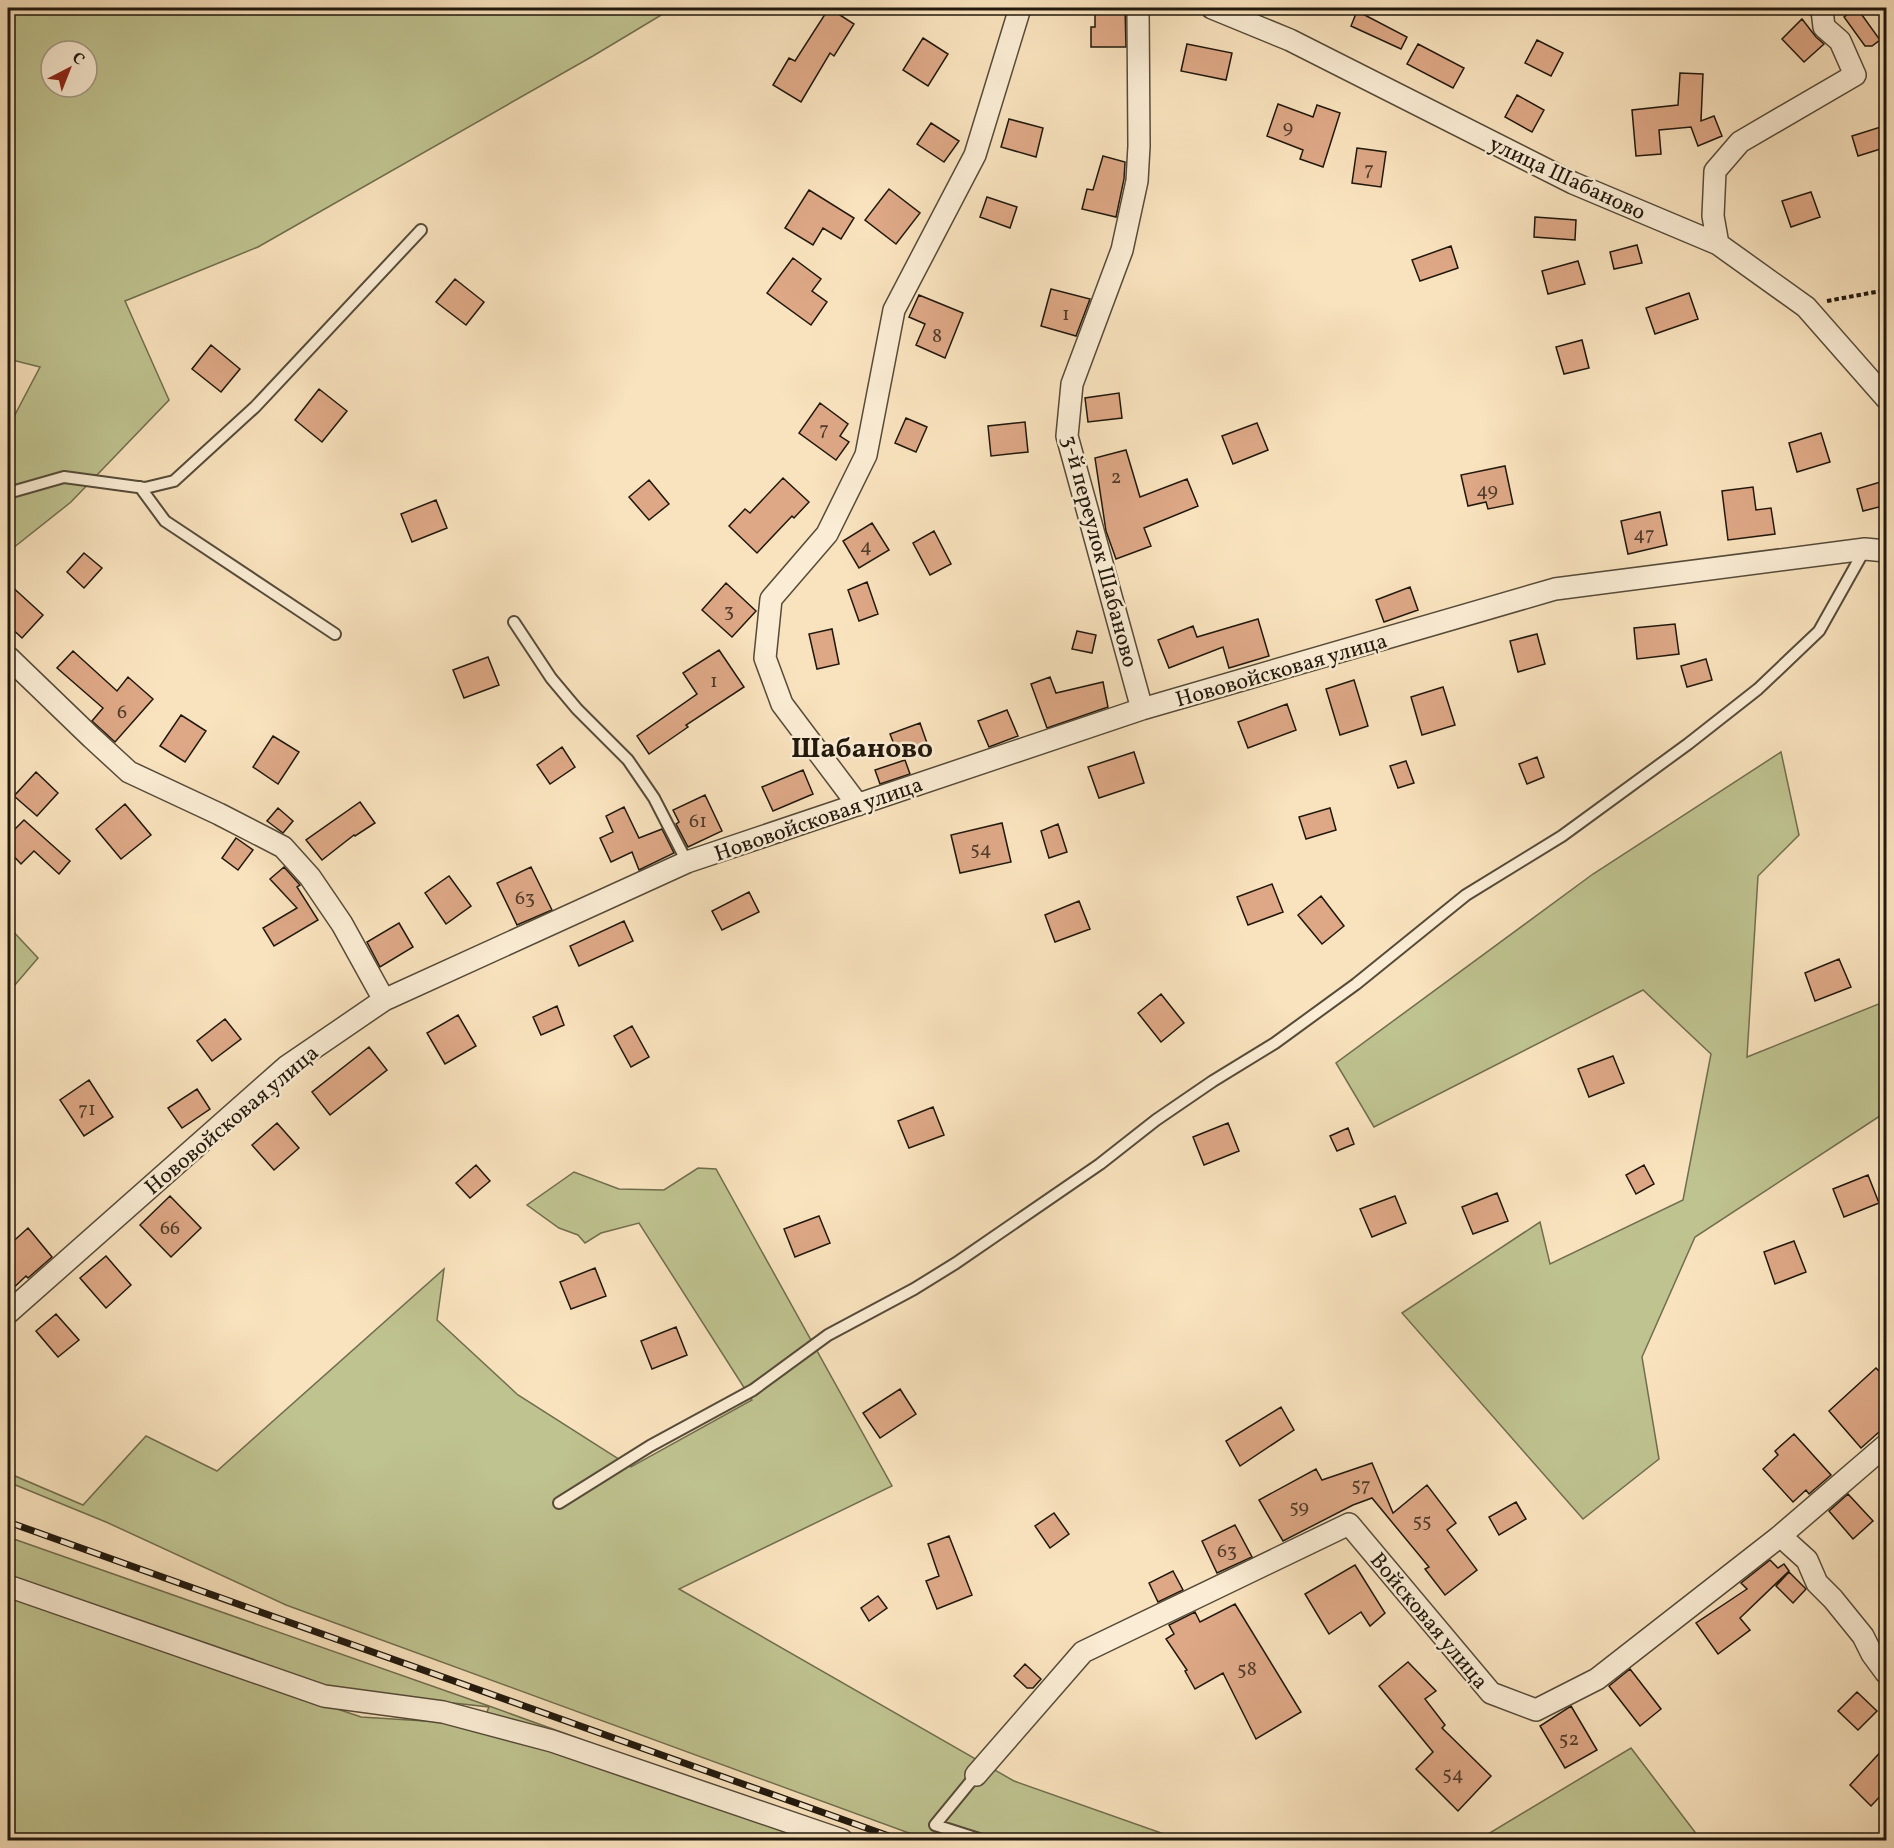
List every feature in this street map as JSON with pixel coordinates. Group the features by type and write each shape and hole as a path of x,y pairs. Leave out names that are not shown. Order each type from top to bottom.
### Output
{"street":[{"path":"858,805 782,704 765,658 771,599 826,534 866,455 894,310 975,155 1020,8"},
{"name":"3-й переулок Шабаново","path":"1138,8 1137,181 1122,250 1072,384 1067,436 1142,709"},
{"name":"улица Шабаново","path":"1212,8 1290,40 1573,183 1718,244 1806,307 1887,398"},
{"path":"1718,244 1713,216 1715,171 1740,142 1855,75 1840,41 1824,27 1822,10 1819,8"},
{"name":"Нововойсковая улица","path":"8,1313 286,1067 384,1000 687,862 1142,709 1555,589 1865,549 1887,551"},
{"path":"8,657 129,772 219,813 283,847 310,877 342,924 384,1000"},
{"name":"Войсковая улица","path":"976,1775 1083,1652 1348,1524 1491,1693 1536,1710 1597,1679 1779,1537 1887,1445"},
{"path":"1779,1537 1786,1540 1807,1560 1818,1583 1863,1636 1887,1673"},
{"path":"8,1586 324,1696 443,1712 552,1741 842,1840"}],"lane":[{"path":"8,489 15,491 64,477 146,488 174,481 255,407 421,230"},
{"path":"140,487 165,521 335,634"},
{"path":"559,1503 650,1446 753,1390 828,1335 914,1289 956,1263 1100,1164 1156,1120 1284,1036 1356,984 1466,895 1562,836 1688,744 1758,689 1819,631 1865,549"},
{"path":"514,622 551,678 577,709 628,760 654,798 687,862"},
{"path":"976,1775 935,1825 982,1840"}],"path":[{"path":"1806,307 1887,290"}],"green space":[{"path":"8,8 673,8 258,247 125,301 169,400 71,502 8,552 8,428 40,367 8,359"},
{"path":"1781,752 1799,835 1758,876 1747,1057 1886,1001 1886,1112 1695,1237 1642,1357 1659,1459 1583,1519 1402,1313 1540,1222 1550,1264 1683,1200 1711,1054 1643,990 1374,1127 1336,1063 1593,874"},
{"path":"8,926 38,958 8,993"},
{"path":"698,1168 716,1169 892,1486 679,1589 1014,1781 1181,1840 928,1840 286,1605 106,1522 8,1482 8,1473 83,1505 146,1436 217,1471 444,1269 437,1320 518,1395 631,1467 752,1400 639,1223 601,1233 585,1243 578,1235 559,1228 527,1205 574,1172 619,1189 664,1190"},
{"path":"8,1537 489,1706 861,1840 8,1840 8,1597 361,1717 441,1722 479,1731 489,1707 325,1689 8,1579"},
{"path":"1631,1748 1701,1840 1478,1840"}],"building":[{"path":"829,8 854,24 834,56 830,53 801,102 773,85 789,58 795,61"},
{"path":"1095,8 1125,8 1126,47 1091,47 1091,27 1095,27"},
{"path":"1857,8 1880,40 1872,46 1865,46 1844,17"},
{"path":"1357,11 1407,37 1401,49 1351,26"},
{"path":"1802,19 1824,44 1804,62 1782,39"},
{"path":"923,38 948,54 928,86 903,70"},
{"path":"1537,40 1563,53 1551,76 1525,63"},
{"path":"1187,44 1232,53 1226,80 1181,71"},
{"path":"1418,44 1464,68 1453,88 1407,64"},
{"path":"1680,73 1703,74 1701,121 1714,116 1722,136 1698,146 1691,127 1659,130 1661,154 1636,156 1632,110 1678,105"},
{"path":"1517,95 1544,110 1532,132 1505,117"},
{"path":"1278,104 1313,117 1317,105 1340,113 1323,167 1300,159 1303,150 1267,136"},
{"path":"1009,119 1043,128 1036,157 1001,147"},
{"path":"931,123 959,141 944,162 917,144"},
{"path":"1887,125 1887,147 1858,156 1852,136"},
{"path":"1357,148 1386,152 1381,187 1352,183"},
{"path":"1103,156 1125,162 1116,217 1082,209 1087,189 1093,190"},
{"path":"889,189 920,213 896,244 865,220"},
{"path":"809,190 854,218 841,239 823,228 813,245 785,228"},
{"path":"1811,192 1820,217 1791,227 1782,201"},
{"path":"987,197 1017,207 1010,228 980,217"},
{"path":"1535,217 1576,220 1575,240 1534,237"},
{"path":"1637,245 1642,263 1614,269 1610,252"},
{"path":"1451,246 1458,268 1420,281 1412,260"},
{"path":"793,258 821,279 812,291 827,302 811,325 767,293"},
{"path":"1578,261 1585,284 1548,294 1542,271"},
{"path":"455,279 484,302 466,325 436,302"},
{"path":"1051,289 1090,299 1076,336 1041,326"},
{"path":"1689,293 1698,319 1655,334 1646,308"},
{"path":"919,295 963,313 945,358 916,345 925,324 909,317"},
{"path":"1582,340 1589,368 1564,374 1556,347"},
{"path":"211,345 240,369 221,392 192,369"},
{"path":"319,389 347,411 322,442 295,420"},
{"path":"1119,393 1122,418 1088,422 1085,398"},
{"path":"820,403 848,424 840,436 849,442 836,460 799,433"},
{"path":"906,418 927,427 916,452 895,443"},
{"path":"1025,422 1028,452 991,456 988,426"},
{"path":"1257,423 1268,450 1233,464 1222,436"},
{"path":"1821,433 1830,462 1797,472 1789,443"},
{"path":"1126,450 1140,497 1187,479 1198,506 1144,528 1151,546 1116,559 1106,531 1095,458"},
{"path":"1505,466 1513,504 1488,509 1486,502 1468,506 1461,475"},
{"path":"783,478 809,502 794,518 792,516 757,553 729,526 745,509 750,513"},
{"path":"649,480 669,504 649,520 629,497"},
{"path":"1887,480 1887,505 1863,511 1857,489"},
{"path":"1753,487 1756,510 1771,508 1775,534 1728,540 1722,491"},
{"path":"436,500 447,528 412,542 401,514"},
{"path":"1660,512 1667,545 1628,554 1621,521"},
{"path":"872,523 889,550 859,568 843,541"},
{"path":"934,531 951,564 930,575 913,543"},
{"path":"84,553 102,568 84,588 67,572"},
{"path":"867,582 878,614 859,621 848,590"},
{"path":"8,583 43,615 22,638 8,625"},
{"path":"726,583 756,611 732,637 702,610"},
{"path":"1410,587 1418,610 1384,622 1376,600"},
{"path":"1258,619 1269,656 1229,668 1223,647 1169,668 1158,640 1193,626 1197,637"},
{"path":"1675,624 1679,654 1637,659 1634,628"},
{"path":"832,629 839,664 817,669 809,634"},
{"path":"1077,631 1096,635 1092,653 1072,649"},
{"path":"1537,634 1545,664 1518,672 1510,641"},
{"path":"719,650 744,687 686,725 688,727 649,754 637,736 697,694 683,673"},
{"path":"73,651 117,691 128,677 153,699 115,742 92,721 103,708 57,668"},
{"path":"488,657 499,685 464,698 453,670"},
{"path":"1706,659 1712,680 1687,687 1681,666"},
{"path":"1050,677 1056,693 1103,682 1108,707 1047,728 1031,684"},
{"path":"1354,680 1368,726 1340,735 1326,689"},
{"path":"1443,687 1455,725 1422,735 1411,697"},
{"path":"1287,704 1296,730 1248,748 1238,722"},
{"path":"1007,710 1018,736 989,747 978,721"},
{"path":"181,715 206,731 185,762 160,746"},
{"path":"920,723 928,746 899,757 890,734"},
{"path":"273,736 299,752 278,784 253,767"},
{"path":"562,747 575,767 550,784 537,765"},
{"path":"1134,752 1144,783 1099,798 1088,767"},
{"path":"1537,757 1544,777 1527,784 1519,764"},
{"path":"905,760 910,774 880,784 875,770"},
{"path":"1406,761 1414,783 1398,788 1390,766"},
{"path":"803,770 813,794 773,811 762,787"},
{"path":"36,772 58,793 37,816 14,796"},
{"path":"705,795 722,831 688,847 676,824 679,822 673,810"},
{"path":"360,802 375,823 354,835 322,860 306,840"},
{"path":"125,804 151,835 121,859 96,829"},
{"path":"624,807 639,838 662,829 674,853 639,870 632,852 611,862 600,838 613,832 606,816"},
{"path":"278,808 293,821 283,833 267,821"},
{"path":"1330,808 1336,830 1306,839 1299,817"},
{"path":"24,820 70,861 59,874 34,851 21,864 8,850 8,836"},
{"path":"1002,823 1011,862 960,873 951,835"},
{"path":"1058,824 1067,852 1049,858 1041,831"},
{"path":"236,838 253,850 238,870 222,858"},
{"path":"284,867 300,885 297,887 318,920 274,946 263,928 297,908 270,879"},
{"path":"531,867 552,910 517,925 497,883"},
{"path":"449,876 471,906 446,924 425,893"},
{"path":"1272,884 1283,912 1248,925 1237,897"},
{"path":"749,892 759,912 722,930 712,911"},
{"path":"1321,896 1344,926 1322,944 1298,915"},
{"path":"1079,901 1090,929 1055,942 1045,915"},
{"path":"624,921 633,941 579,966 570,946"},
{"path":"399,923 413,947 380,967 367,942"},
{"path":"1839,959 1851,987 1815,1001 1805,973"},
{"path":"1161,994 1184,1023 1161,1042 1138,1013"},
{"path":"557,1006 564,1025 541,1035 533,1017"},
{"path":"458,1015 476,1046 445,1064 427,1033"},
{"path":"225,1019 241,1039 212,1061 197,1041"},
{"path":"632,1026 649,1057 631,1067 614,1036"},
{"path":"369,1047 387,1070 330,1115 312,1092"},
{"path":"1613,1056 1624,1083 1589,1097 1578,1069"},
{"path":"89,1080 113,1117 84,1136 60,1100"},
{"path":"197,1089 210,1109 182,1128 168,1108"},
{"path":"933,1107 944,1135 909,1148 898,1121"},
{"path":"277,1123 299,1148 274,1170 252,1145"},
{"path":"1228,1123 1239,1151 1204,1165 1193,1137"},
{"path":"1348,1128 1354,1144 1337,1151 1330,1136"},
{"path":"476,1165 490,1181 470,1198 456,1183"},
{"path":"1644,1165 1654,1184 1636,1194 1626,1175"},
{"path":"1868,1175 1879,1203 1844,1217 1833,1189"},
{"path":"1497,1193 1508,1221 1473,1234 1462,1207"},
{"path":"170,1196 201,1228 171,1257 140,1225"},
{"path":"1395,1196 1406,1223 1372,1237 1360,1209"},
{"path":"819,1216 830,1243 795,1257 784,1229"},
{"path":"28,1228 52,1257 8,1293 8,1246"},
{"path":"1794,1241 1806,1272 1775,1284 1764,1252"},
{"path":"106,1256 131,1285 106,1308 80,1278"},
{"path":"595,1268 606,1296 571,1309 560,1282"},
{"path":"56,1314 79,1340 58,1357 36,1331"},
{"path":"676,1327 687,1355 652,1369 641,1341"},
{"path":"1876,1368 1887,1379 1887,1425 1861,1448 1829,1411"},
{"path":"900,1389 916,1414 880,1438 863,1413"},
{"path":"1281,1407 1294,1430 1240,1466 1226,1441"},
{"path":"1794,1434 1831,1475 1809,1494 1806,1490 1793,1502 1763,1469 1778,1455 1775,1451"},
{"path":"1372,1463 1393,1513 1427,1485 1456,1523 1447,1530 1477,1570 1445,1595 1425,1569 1429,1567 1372,1498 1353,1505 1283,1541 1259,1500 1316,1469 1322,1480"},
{"path":"1848,1494 1873,1521 1853,1539 1829,1511"},
{"path":"1516,1502 1526,1519 1499,1535 1489,1517"},
{"path":"1054,1513 1069,1534 1050,1548 1035,1526"},
{"path":"1235,1525 1252,1557 1217,1573 1202,1541"},
{"path":"949,1536 972,1595 937,1609 926,1581 939,1576 928,1544"},
{"path":"1770,1560 1778,1568 1784,1564 1789,1571 1740,1618 1750,1630 1718,1654 1696,1623 1747,1589 1741,1583"},
{"path":"1355,1565 1385,1613 1370,1626 1361,1612 1329,1634 1305,1594"},
{"path":"1173,1571 1183,1590 1158,1602 1149,1583"},
{"path":"1789,1572 1806,1589 1793,1603 1776,1586"},
{"path":"878,1596 887,1608 869,1621 861,1608"},
{"path":"1235,1604 1301,1712 1256,1739 1223,1673 1195,1689 1185,1671 1187,1670 1166,1639 1174,1634 1169,1625 1195,1612 1200,1622"},
{"path":"1408,1662 1436,1691 1425,1699 1445,1725 1442,1728 1491,1776 1458,1811 1416,1769 1433,1752 1379,1686"},
{"path":"1025,1664 1041,1679 1033,1688 1027,1688 1014,1676"},
{"path":"1630,1669 1661,1709 1640,1726 1609,1686"},
{"path":"1857,1692 1877,1711 1858,1730 1838,1711"},
{"path":"1571,1706 1597,1750 1565,1768 1540,1726"},
{"path":"1887,1745 1887,1789 1871,1806 1850,1785"}],"railway":[{"path":"8,1522 900,1840"}],"district":[{"name":"Шабаново","path":"862,747"}]}
